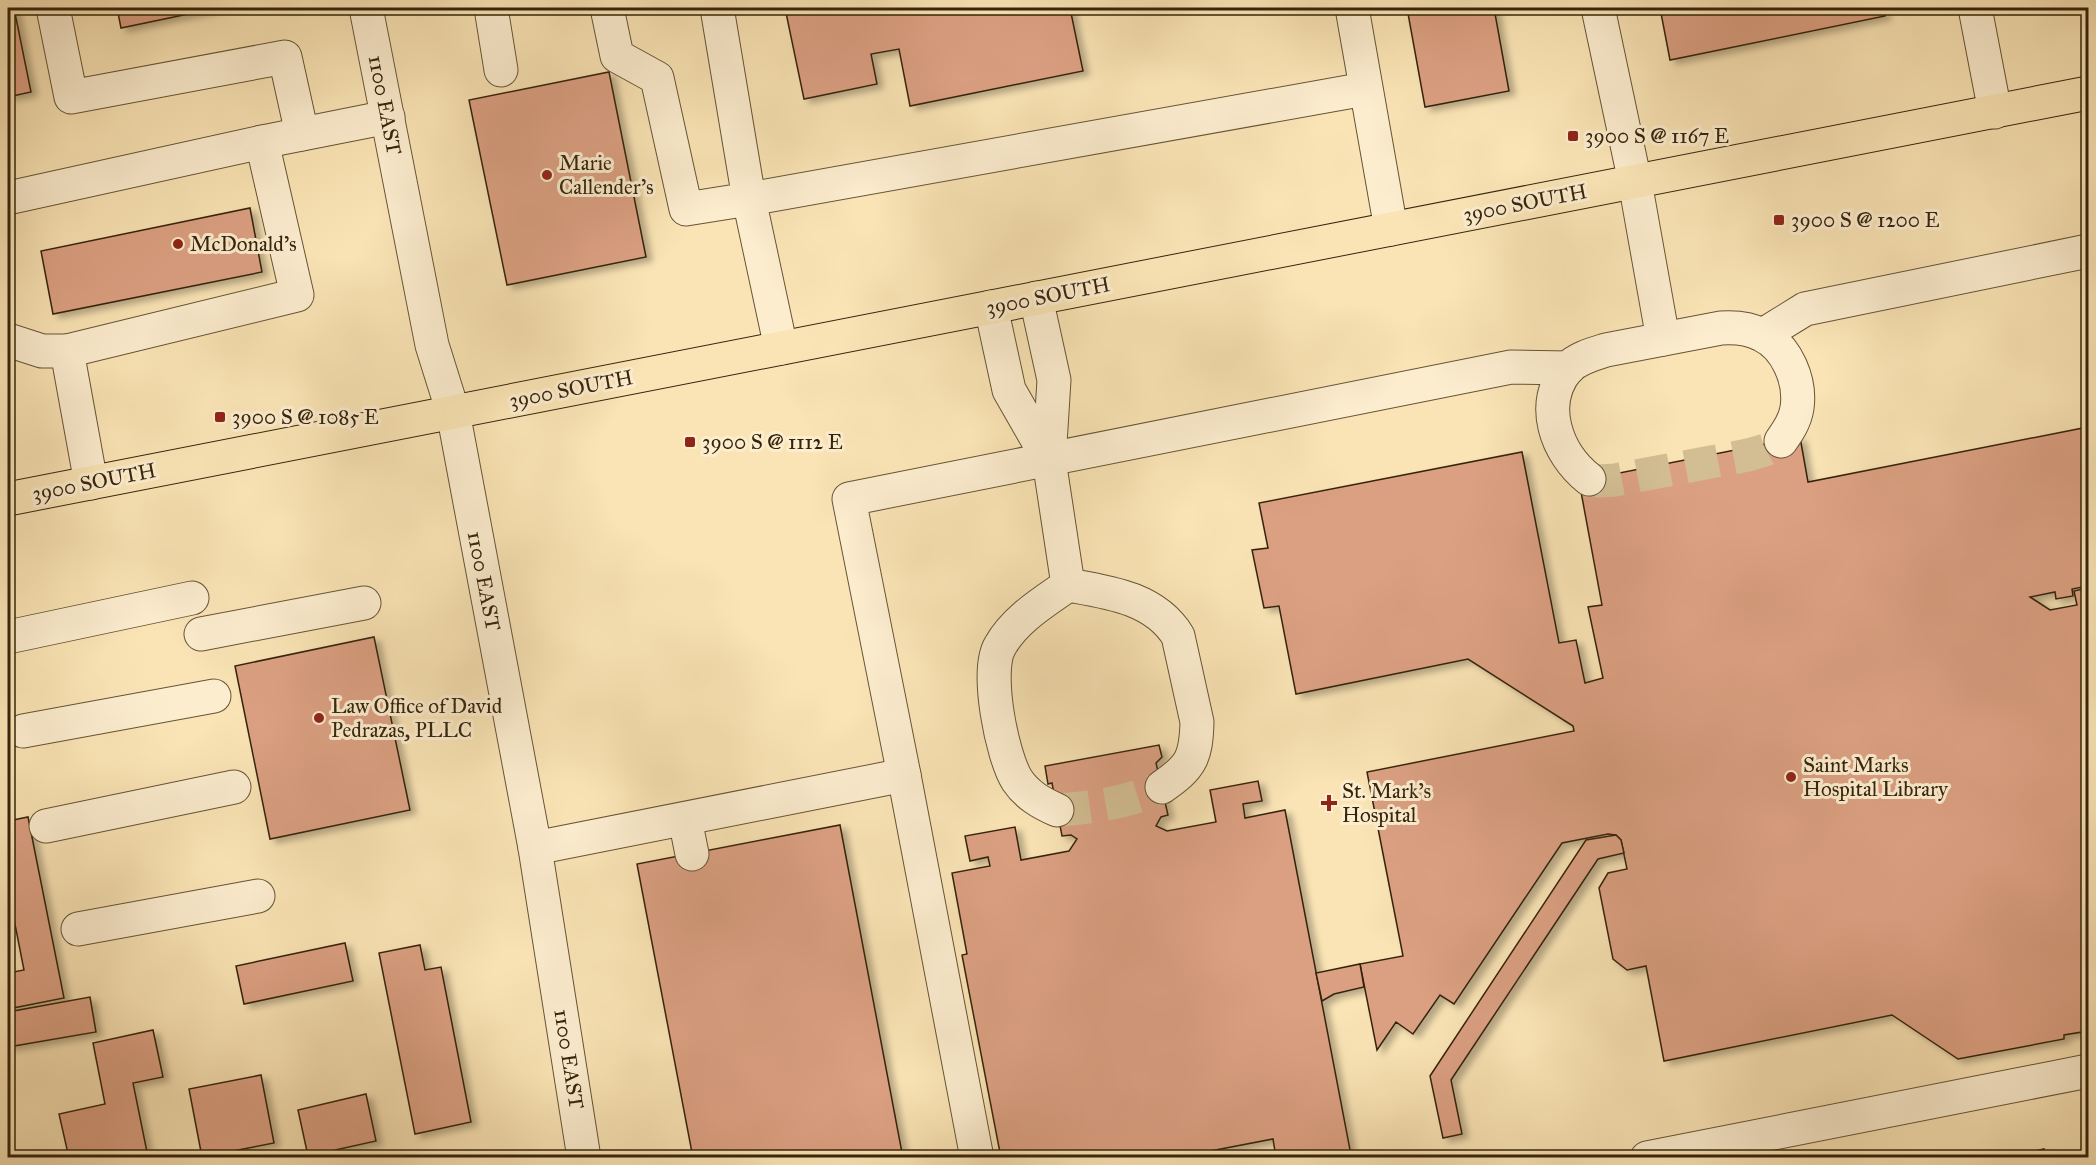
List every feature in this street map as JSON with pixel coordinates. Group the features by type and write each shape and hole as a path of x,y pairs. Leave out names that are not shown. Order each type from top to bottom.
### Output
{"main road":[{"name":"3900 SOUTH","path":"8,499 2088,93"}],"street":[{"path":"53,8 71,97 285,57 302,134"},
{"name":"1100 EAST","path":"366,8 432,345 453,412 535,848 582,1157"},
{"path":"491,8 501,70"},
{"path":"607,8 617,56 657,78 686,209 1365,90"},
{"path":"717,8 749,199 781,348"},
{"path":"1352,8 1391,229"},
{"path":"1598,8 1635,182 1663,339"},
{"path":"1975,8 1995,112"},
{"path":"8,198 262,142 388,117"},
{"path":"8,340 42,351 66,351 297,295 262,142"},
{"path":"1763,335 1805,309 2088,251"},
{"path":"1036,298 1054,380 1049,460 1068,585"},
{"path":"991,307 1009,390 1049,460"},
{"path":"1589,479 1566,454 1558,441 1552,412 1557,387 1569,368 1578,360 1591,354 1663,339 1738,327 1763,335 1773,342 1787,360 1796,384 1797,408 1792,423 1781,441"},
{"path":"66,351 91,483"},
{"path":"977,1158 849,499 1511,367 1569,368"},
{"path":"1057,810 1042,804 1030,795 1018,782 1010,767 993,686 993,672 1000,646 1015,626 1033,609 1068,585 1114,593 1137,602 1162,617 1178,636 1197,722 1196,736 1190,762 1182,773 1162,787"},
{"path":"8,637 192,598"},
{"path":"201,634 364,603"},
{"path":"23,731 214,696"},
{"path":"535,848 904,775"},
{"path":"46,826 234,787"},
{"path":"685,819 692,854"},
{"path":"78,930 258,896"},
{"path":"1647,1158 2088,1071"}],"building":[{"path":"8,8 14,8 31,92 8,97"},
{"path":"117,8 217,8 121,28"},
{"path":"785,8 1070,8 1083,71 910,106 899,49 871,54 877,84 804,99"},
{"path":"1407,8 1494,8 1509,91 1425,107"},
{"path":"1660,8 1883,8 1885,16 1670,60"},
{"path":"609,72 646,257 507,285 469,100"},
{"path":"250,208 262,272 53,314 41,251"},
{"path":"2088,427 2088,493 2084,494 2088,515 2088,586 2072,589 2073,596 2056,599 2055,592 2030,597 2050,610 2077,605 2074,591 2088,588 2088,1031 2064,1035 2064,1039 1958,1059 1892,1015 1664,1061 1646,966 1627,970 1613,959 1599,888 1608,873 1627,869 1621,840 1616,835 1608,834 1562,843 1454,1004 1440,995 1413,1034 1396,1022 1377,1050 1360,964 1403,956 1367,772 1574,731 1573,726 1468,659 1296,694 1279,606 1264,608 1252,550 1268,548 1259,503 1522,452 1559,643 1576,640 1585,683 1603,678 1588,607 1602,605 1579,481 1800,437 1808,482"},
{"path":"374,637 410,810 270,839 235,666"},
{"path":"1159,745 1162,757 1156,763 1168,815 1161,817 1156,826 1167,831 1216,822 1210,790 1258,781 1262,801 1243,804 1245,818 1285,810 1351,1155 1340,1158 1276,1158 1273,1139 1174,1158 1001,1158 962,955 967,954 952,873 990,866 988,857 970,861 965,836 1015,827 1021,860 1069,851 1077,839 1071,835 1062,836 1052,783 1048,784 1045,766"},
{"path":"28,817 64,998 8,1009 8,973 24,970 8,889 8,821"},
{"path":"840,825 903,1158 693,1158 637,864"},
{"path":"1616,835 1621,840 1624,853 1598,859 1451,1080 1462,1134 1443,1138 1430,1076 1586,840"},
{"path":"345,943 353,981 244,1004 236,966"},
{"path":"420,945 425,970 441,967 471,1122 415,1134 379,953"},
{"path":"1360,964 1364,987 1334,994 1322,1001 1316,973"},
{"path":"90,997 96,1032 8,1047 8,1012"},
{"path":"153,1030 163,1077 133,1083 147,1152 129,1156 129,1158 69,1158 59,1114 105,1104 93,1043"},
{"path":"261,1075 274,1143 202,1157 189,1089"},
{"path":"366,1094 376,1141 308,1156 298,1110"},
{"path":"2044,1149 2046,1158 2005,1158"},
{"path":"1868,1152 1869,1158 1839,1158"}],"tunnel":[{"path":"1589,479 1615,480 1748,455 1765,450 1781,441"},
{"path":"1057,810 1111,803 1137,797 1162,787"}],"place":[{"name":"3900 S @ 1167 E","path":"1573,136"},
{"name":"Marie Callender's","path":"547,175"},
{"name":"3900 S @ 1200 E","path":"1779,220"},
{"name":"McDonald's","path":"178,244"},
{"name":"3900 S @ 1085 E","path":"220,417"},
{"name":"3900 S @ 1112 E","path":"690,442"},
{"name":"Law Office of David Pedrazas, PLLC","path":"319,718"},
{"name":"Saint Marks Hospital Library","path":"1791,777"},
{"name":"St. Mark's Hospital","path":"1329,803"}]}
